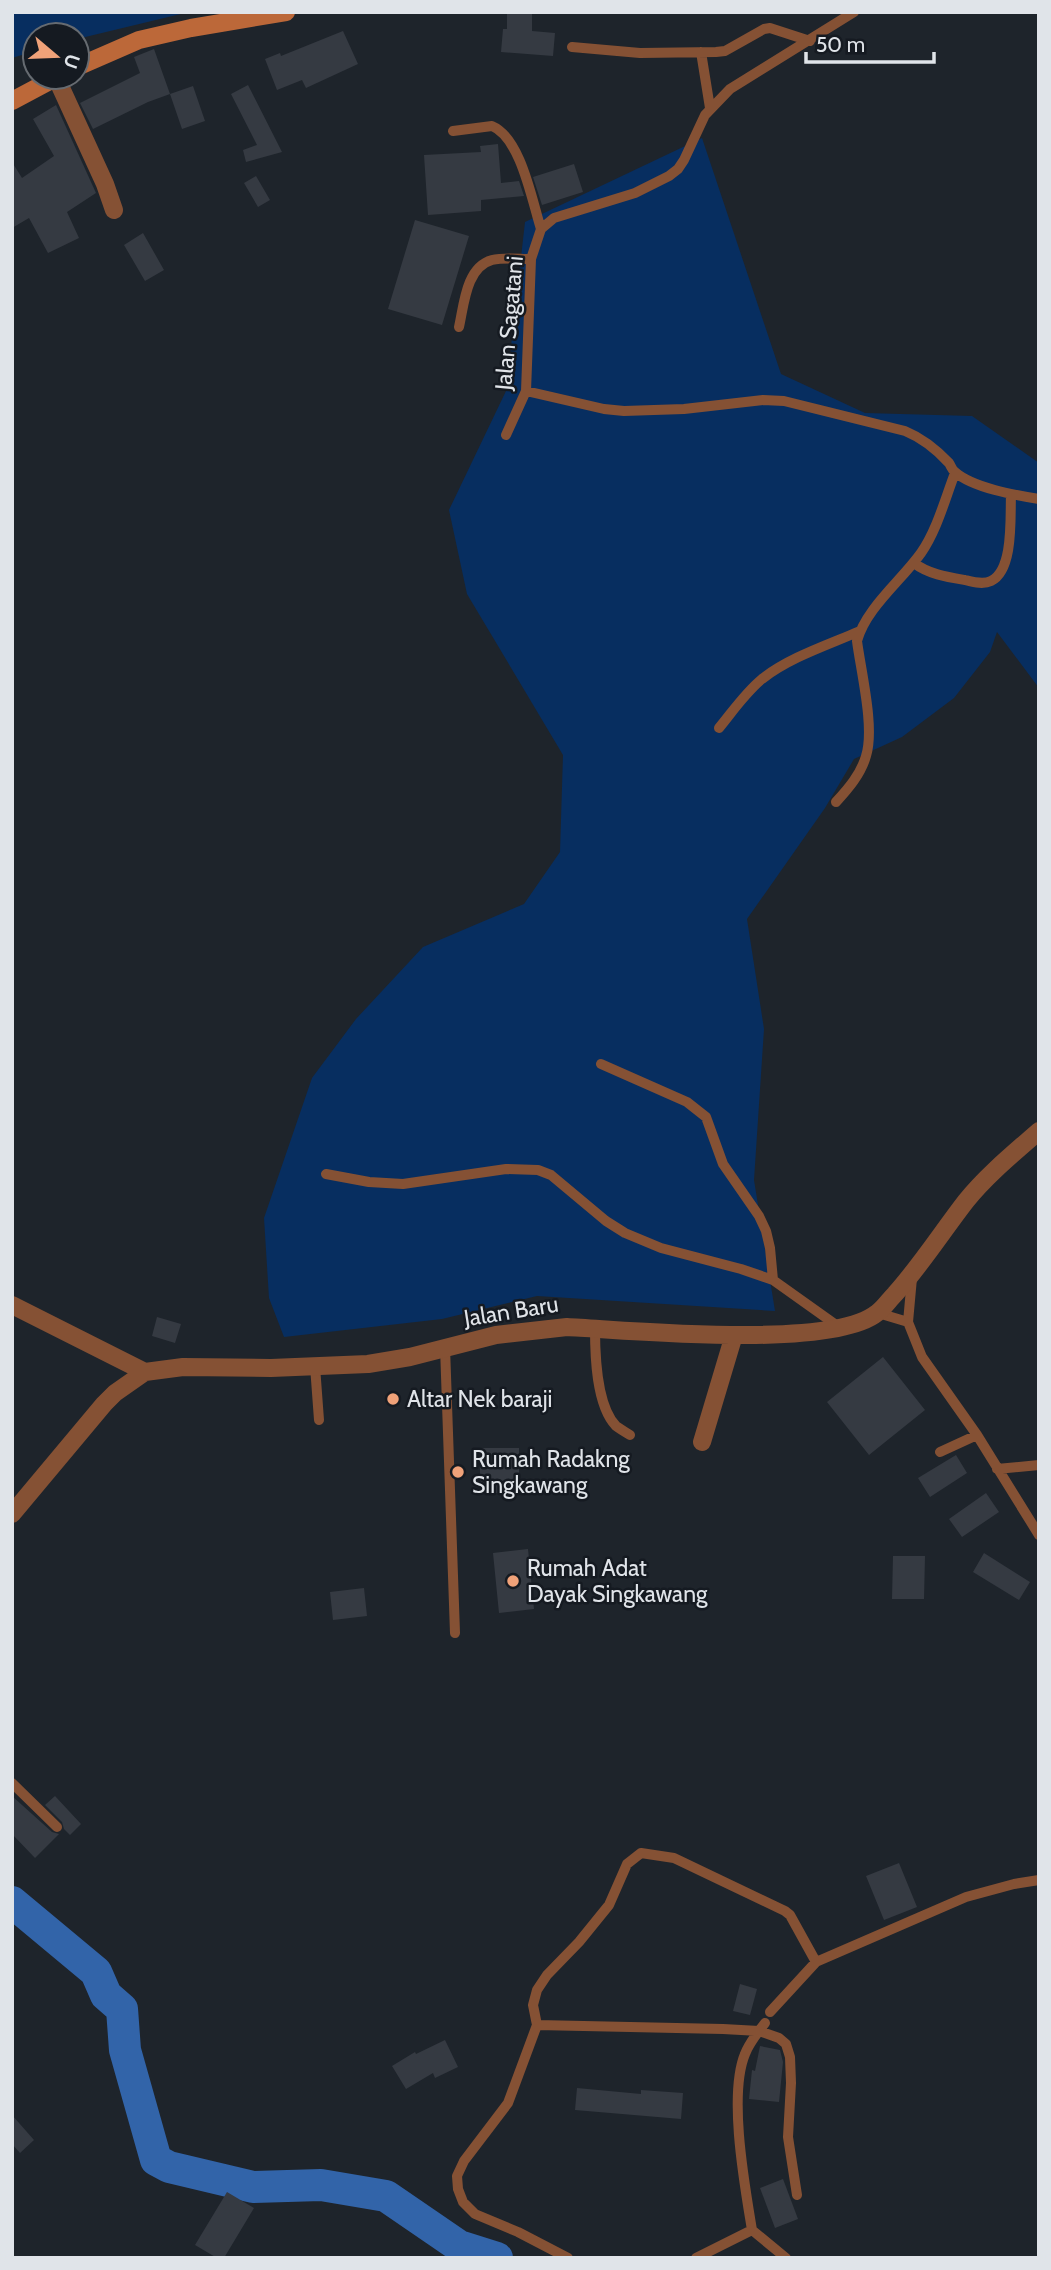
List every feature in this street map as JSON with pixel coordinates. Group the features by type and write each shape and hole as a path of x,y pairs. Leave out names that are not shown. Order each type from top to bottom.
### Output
{"street":[{"path":"91,61 139,40 286,12"},
{"path":"12,101 30,91"},
{"path":"62,91 105,184 114,211"},
{"name":"Jalan Baru","path":"12,1514 104,1404 145,1372 183,1367 368,1364 410,1357 523,1330 567,1327 734,1335 842,1328 878,1313 912,1274 968,1199 1039,1131"},
{"path":"12,1305 145,1372"},
{"path":"702,1442 734,1335"}],"lane":[{"name":"Jalan Sagatani","path":"506,435 526,391 531,259 541,229 554,218 635,193 669,176 684,160 700,123 710,108 730,89 854,12"},
{"path":"572,47 640,53 725,51 770,28 810,41"},
{"path":"701,52 710,108"},
{"path":"453,131 492,126 507,135 523,169 541,229"},
{"path":"459,327 471,280 482,265 493,260 531,259"},
{"path":"526,391 624,411 684,409 763,400 801,404 905,431 919,437 956,473 1011,495 1039,499"},
{"path":"836,802 859,772 868,746 868,722 858,641 860,632 873,611 914,563 928,541 956,473"},
{"path":"914,563 949,578 990,582 999,575 1006,563 1011,495"},
{"path":"719,727 748,692 764,678 808,654 860,632"},
{"path":"601,1064 687,1102 706,1117 723,1164 759,1216 766,1231 771,1248 773,1280"},
{"path":"326,1174 369,1182 404,1184 506,1169 538,1170 551,1175 606,1222 625,1233 661,1248 773,1280 842,1328"},
{"path":"912,1274 908,1322 922,1357 977,1435 1039,1535"},
{"path":"878,1313 908,1322"},
{"path":"595,1328 595,1364 602,1396 615,1425 630,1435"},
{"path":"446,1347 455,1633"},
{"path":"315,1366 318,1420"},
{"path":"940,1452 977,1435"},
{"path":"997,1469 1039,1465"},
{"path":"12,1783 57,1827"},
{"path":"568,2258 518,2232 475,2214 463,2202 457,2176 464,2161 508,2103 537,2025 533,2012 537,1990 547,1975 609,1906 627,1864 641,1853 674,1858 785,1911 790,1915 816,1962"},
{"path":"770,2012 816,1962 966,1897 1039,1880"},
{"path":"537,2025 762,2027 779,2038 786,2044 790,2057 788,2137 797,2195"},
{"path":"762,2027 745,2054 740,2071 738,2119 744,2181 752,2230 786,2258"},
{"path":"696,2258 752,2230"}],"shaded area":[{"path":"12,12 189,12 91,36 91,21 21,21 21,55 12,58"},
{"path":"702,138 781,374 865,413 972,416 1039,463 1039,688 997,632 990,652 954,698 902,737 854,759 825,808 747,919 764,1029 754,1180 775,1311 537,1296 442,1319 284,1337 269,1298 264,1218 312,1078 356,1019 423,947 524,904 560,852 563,755 467,594 449,510 506,391 525,222"}],"building":[{"path":"507,12 532,12 532,31 555,33 553,56 501,52 503,29 507,29"},
{"path":"343,31 358,64 306,88 302,80 277,90 265,59 280,53 281,56"},
{"path":"154,49 170,94 93,129 80,103 140,73 134,57"},
{"path":"248,85 282,152 246,162 243,150 257,145 231,94"},
{"path":"193,86 205,121 182,129 170,94"},
{"path":"56,105 96,193 67,212 79,238 48,253 29,218 12,228 12,162 22,178 54,156 33,119"},
{"path":"498,144 501,183 519,181 524,196 481,200 481,211 428,215 424,155 481,152 480,146"},
{"path":"574,164 583,192 542,205 533,177"},
{"path":"256,176 270,200 258,207 244,183"},
{"path":"415,220 469,236 442,325 388,309"},
{"path":"143,233 164,270 145,281 124,245"},
{"path":"157,1317 181,1324 175,1343 152,1336"},
{"path":"883,1357 925,1410 869,1455 827,1402"},
{"path":"480,1448 519,1448 519,1493 480,1493"},
{"path":"956,1455 967,1473 930,1497 918,1478"},
{"path":"986,1493 999,1512 962,1537 949,1519"},
{"name":"Rumah Adat Dayak Singkawang","path":"528,1549 534,1609 499,1613 493,1553"},
{"path":"984,1553 1030,1582 1019,1600 973,1572"},
{"path":"893,1556 925,1556 924,1599 892,1599"},
{"path":"364,1588 367,1616 333,1620 330,1592"},
{"path":"12,1796 52,1832 59,1834 35,1858 12,1834"},
{"path":"55,1796 81,1824 70,1835 62,1822 45,1805"},
{"path":"899,1863 917,1907 884,1920 866,1876"},
{"path":"740,1984 757,1989 750,2015 733,2011"},
{"path":"445,2040 458,2067 435,2078 433,2073 406,2089 392,2066 415,2052 416,2054"},
{"path":"760,2046 780,2050 783,2062 779,2102 749,2099 752,2070 755,2071"},
{"path":"577,2088 641,2094 641,2090 683,2093 681,2119 575,2110"},
{"path":"12,2115 34,2140 20,2153 12,2144"},
{"path":"783,2179 798,2219 775,2228 760,2188"},
{"path":"227,2192 254,2208 224,2258 217,2258 195,2245"}],"waterway":[{"path":"12,1902 96,1972 106,1995 122,2009 125,2050 156,2160 169,2167 253,2187 321,2185 386,2196 459,2246 497,2258"}],"place":[{"name":"Altar Nek baraji","path":"393,1399"},
{"name":"Rumah Radakng Singkawang","path":"458,1472"},
{"name":"Rumah Adat Dayak Singkawang","path":"513,1581"}]}
